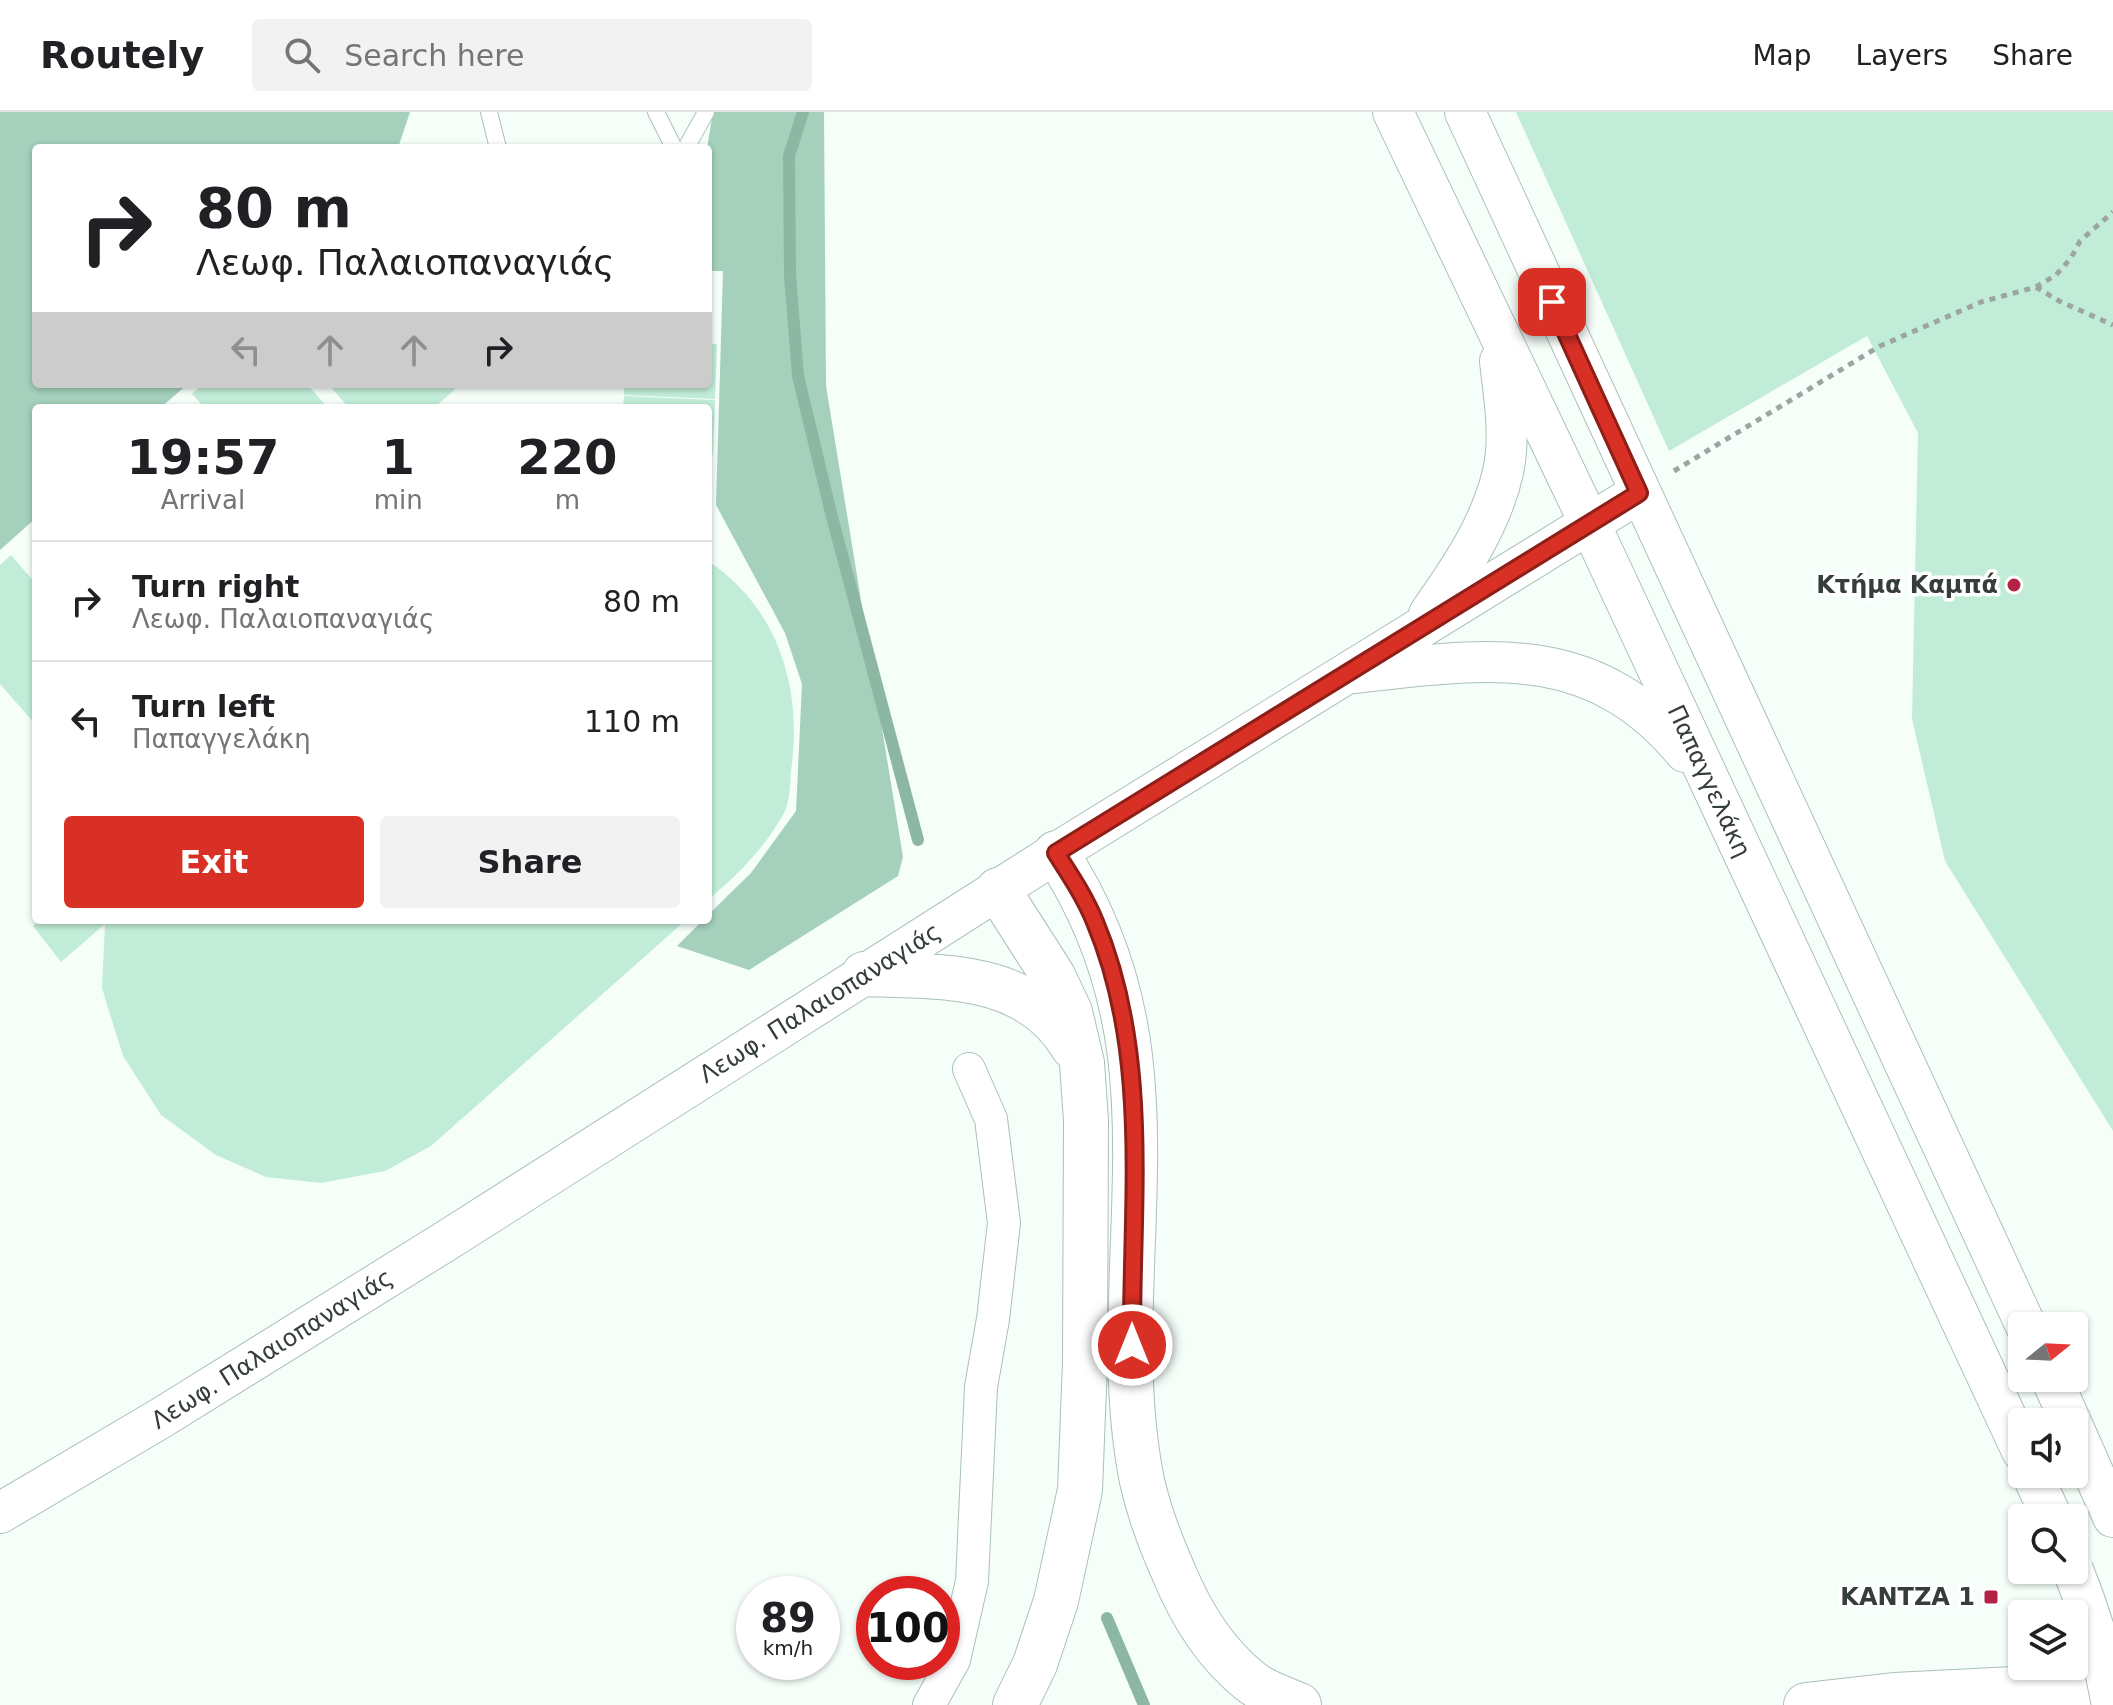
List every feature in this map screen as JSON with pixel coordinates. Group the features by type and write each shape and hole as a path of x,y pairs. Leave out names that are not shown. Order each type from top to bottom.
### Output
{"highway":[{"path":"1056,853 1095,921 1120,999 1130,1056 1134,1114 1132,1368 1135,1433 1142,1483 1163,1549 1186,1603 1214,1646 1251,1683 1299,1705"},
{"path":"998,890 1053,976 1070,1012 1082,1063 1086,1136 1085,1363 1080,1490 1056,1601 1035,1664 1015,1705"},
{"path":"864,974 980,982 1018,994 1043,1010 1061,1027 1082,1063"},
{"path":"1806,1705 1894,1695 2113,1684"},
{"path":"2045,1705 2113,1695"}],"street":[{"name":"Παπαγγελάκη","path":"1393,112 1590,524 2008,1421"},
{"path":"1465,112 2019,1312"},
{"path":"1421,626 1466,561 1490,512 1503,470 1506,417 1497,334"},
{"name":"Λεωφ. Παλαιοπαναγιάς","path":"0,1513 161,1418 436,1247 1056,853 1639,493"},
{"path":"1342,674 1464,661 1519,661 1563,669 1608,687 1650,715 1710,782"},
{"path":"929,1705 954,1660 972,1581 981,1387 993,1319 1004,1223 991,1119 969,1069"},
{"path":"2088,1461 2113,1517"},
{"path":"2078,1584 2106,1670 2112,1705"}],"lane":[{"path":"489,112 497,144"},
{"path":"656,112 672,144"},
{"path":"688,144 706,112"}],"path":[{"path":"1639,493 1880,346 1981,302 2036,287 2056,275 2071,258 2080,241 2113,212"},
{"path":"2036,287 2113,325"}],"green space":[{"path":"0,112 410,112 399,144 32,144 32,388 183,388 165,404 32,404 32,522 0,550"},
{"path":"713,112 824,112 826,386 903,857 898,876 749,970 677,946 699,924 712,924 712,911 751,873 796,811 802,684 785,633 716,505 723,271 712,271 712,144 708,144"},
{"name":"Kτήμα Καμπά","path":"1516,112 2113,112 2113,1131 1945,861 1912,719 1918,433 1867,336 1669,451"},
{"path":"712,344 717,344 715,399 624,395 624,388 712,388"},
{"path":"199,388 310,388 324,404 201,404 192,394"},
{"path":"332,388 455,389 438,404 346,404"},
{"path":"624,396 715,400 713,455 712,404 623,404"},
{"path":"11,555 32,579 32,720 0,684 0,565"},
{"path":"712,564 753,602 769,627 789,681 793,711 794,741 784,813 768,838 712,896"},
{"path":"35,924 105,924 61,962 33,926"},
{"path":"105,924 681,924 431,1146 385,1171 321,1183 266,1177 216,1155 161,1115 123,1056 102,988"}],"waterway":[{"path":"803,112 789,156 790,275 798,376 918,840"},
{"path":"1107,1618 1144,1705"}],"place":[{"name":"Kτήμα Καμπά","path":"2014,585"},
{"name":"ΚΑΝΤΖΑ 1","path":"1991,1597"}],"route":[{"path":"1132,1345 1134,1114 1130,1056 1120,999 1102,939 1078,887 1056,853 1639,493 1552,302"}]}
